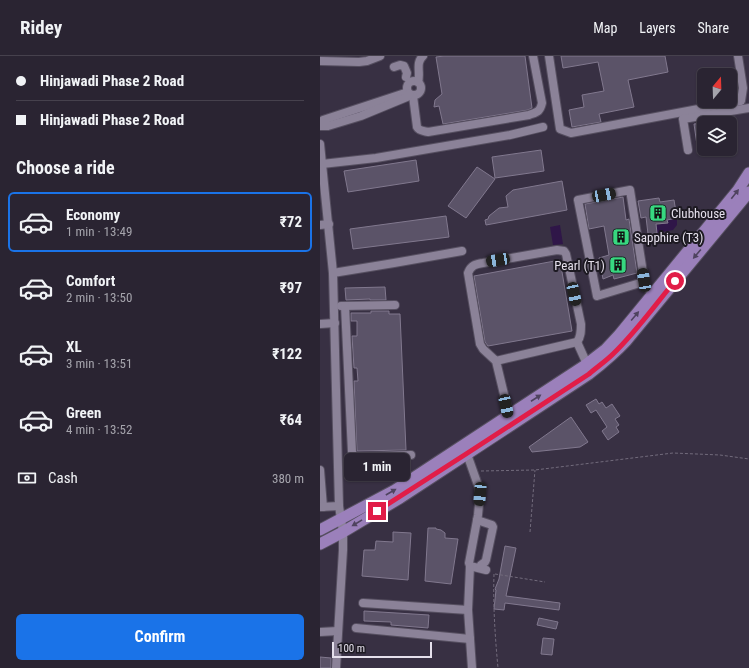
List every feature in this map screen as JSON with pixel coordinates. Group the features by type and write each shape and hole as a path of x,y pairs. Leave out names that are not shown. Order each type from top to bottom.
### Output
{"main road":[{"path":"320,544 400,498 466,454 591,365 619,335 654,293 738,190 749,174"},
{"path":"320,530 395,490 509,416 591,365 612,355 626,341 749,192"}],"street":[{"path":"320,61 359,62 367,61 380,56"},
{"path":"320,124 323,120 405,93 411,95 419,94 422,90 421,85 418,82 418,62 423,56"},
{"path":"394,67 400,65 404,66 407,73 404,80 411,95 417,127 422,131 428,132 529,115 537,112 541,108 542,103 534,56"},
{"path":"549,56 560,129 571,133 741,101 744,88 738,56"},
{"path":"404,80 418,82"},
{"path":"688,150 683,119 749,108"},
{"path":"322,164 376,158 543,127"},
{"path":"320,144 324,225 333,273 339,506 343,532 336,668"},
{"path":"640,284 644,280 630,190 578,200 597,296 640,284 654,293"},
{"path":"509,416 496,360 483,349 480,344 468,273 471,267 474,264 557,250 564,251 566,254 581,324 580,336 577,342"},
{"path":"333,273 462,251"},
{"path":"334,306 395,305"},
{"path":"345,306 352,452 354,456 361,457 411,455"},
{"path":"320,324 335,323"},
{"path":"577,342 591,365"},
{"path":"496,360 577,342"},
{"path":"335,358 347,357"},
{"path":"335,383 348,382"},
{"path":"336,416 349,414"},
{"path":"466,454 480,494 469,563 468,610 472,668"},
{"path":"320,470 321,507 339,506"},
{"path":"470,566 483,569 481,565 486,560 493,527 492,525 477,520"},
{"path":"363,603 468,610"},
{"path":"356,628 470,639"},
{"path":"320,632 338,631"}],"path":[{"path":"472,471 535,470 673,453 720,455 749,459"},
{"path":"530,532 535,470"},
{"path":"498,668 494,636 494,574 544,582"}],"shaded area":[{"path":"677,218 677,225 673,230 657,233 656,225 668,223 667,220"},
{"path":"560,225 563,244 553,245 550,227"}],"building":[{"path":"525,56 532,108 528,110 443,124 439,106 434,107 435,100 442,94 436,57"},
{"path":"561,56 665,56 668,72 628,80 634,107 599,114 601,122 572,127 569,110 584,107 582,95 604,91 598,62 563,68"},
{"path":"694,124 697,124 697,145"},
{"path":"541,150 544,171 495,178 492,157"},
{"path":"416,160 419,181 348,192 344,171"},
{"path":"477,167 495,179 466,218 448,206"},
{"path":"562,181 567,210 486,225 485,220 488,219 489,216 499,208 508,207 506,196 513,190"},
{"path":"623,197 626,220 629,219 637,273 614,279 613,275 603,279 599,258 609,255 604,226 589,229 585,204"},
{"name":"Clubhouse","path":"659,198 660,202 674,200 677,218 667,220 668,223 656,224 657,233 648,234 646,217 641,218 638,201"},
{"path":"446,216 449,237 353,249 350,229"},
{"path":"560,260 572,331 488,346 485,342 474,276"},
{"path":"385,287 386,300 346,300 345,288"},
{"path":"371,311 389,311 389,314 400,314 406,450 357,451 354,381 358,381 357,368 354,368 352,336 357,336 357,321 351,321 351,313 371,313"},
{"path":"596,399 599,404 602,402 606,408 612,404 620,416 615,419 619,425 616,427 619,432 608,440 602,431 607,427 596,410 591,413 586,405"},
{"path":"571,417 588,442 580,447 532,452 529,447"},
{"path":"428,528 436,528 441,530 445,533 445,538 458,539 451,584 425,581"},
{"path":"393,532 411,533 408,580 362,576 364,550 375,550 376,541 393,542"},
{"path":"505,546 516,548 506,596 560,603 559,610 505,603 504,610 494,609 495,589 499,579"},
{"path":"364,611 429,615 428,628 391,625 391,622 364,621"},
{"path":"539,618 558,622 556,629 537,625"},
{"path":"543,638 554,639 552,655 541,654"},
{"path":"320,657 331,658 331,668 320,668"}],"place":[{"name":"Clubhouse","path":"658,213"},
{"name":"Sapphire (T3)","path":"621,237"},
{"name":"Pearl (T1)","path":"618,265"}],"route":[{"path":"377,511 400,498 602,364 626,341 675,281"}]}
